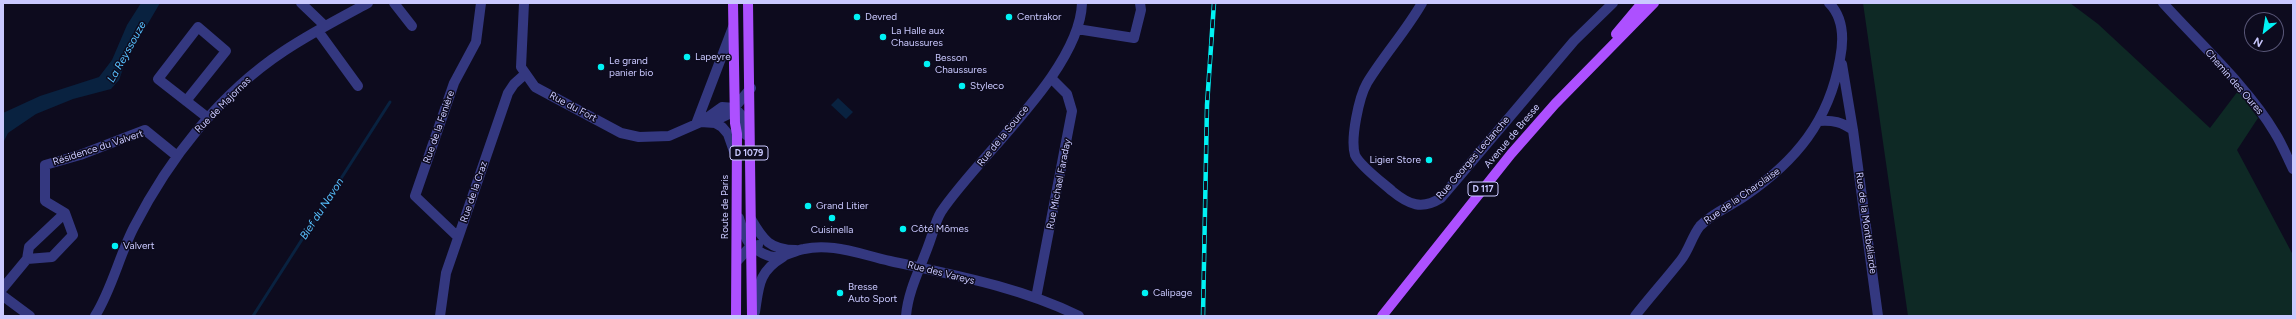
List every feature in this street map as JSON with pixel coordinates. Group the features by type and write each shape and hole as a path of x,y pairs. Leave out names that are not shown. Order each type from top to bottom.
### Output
{"main road":[{"name":"Route de Paris","path":"733,3 737,161 736,316"},
{"name":"D 1079","path":"748,3 750,88 749,145 753,247 753,316"},
{"name":"Avenue de Bresse","path":"1590,68 1642,3"},
{"name":"Avenue de Bresse","path":"1382,316 1511,154 1590,68 1654,3"}],"street":[{"path":"301,3 321,28 358,86"},
{"name":"Rue de Majornas","path":"95,316 134,228 177,156 208,118 254,74 283,52 321,28 368,3"},
{"path":"394,3 412,26"},
{"name":"Rue de la Fenière","path":"458,237 415,196 454,84 476,42 481,3"},
{"path":"524,3 521,67 524,75"},
{"name":"Rue de la Source","path":"906,316 920,267 941,212 1051,78 1068,49 1077,29 1082,3"},
{"path":"1077,29 1134,38 1141,10 1140,3"},
{"name":"Rue Georges Leclanche","path":"1422,3 1408,28 1366,84 1355,122 1354,145 1356,156 1373,174 1401,198 1419,205 1430,206 1441,198 1574,41 1613,3"},
{"name":"Rue de la Charolaise","path":"1634,316 1681,260 1700,226 1773,177 1794,155 1819,121 1832,94 1841,56 1841,22 1839,15 1829,3"},
{"name":"Chemin des Oures","path":"2163,3 2262,113 2275,133 2293,169"},
{"path":"698,123 733,26"},
{"path":"186,101 226,51 198,27 158,79 186,101 208,118"},
{"name":"Rue de la Montbéliarde","path":"1841,56 1853,130 1878,316"},
{"name":"Rue de la Craz","path":"440,316 446,273 508,93 514,84 524,75"},
{"name":"Rue du Fort","path":"524,75 535,87 621,133 639,137 653,138 669,136 698,123 722,107 735,108"},
{"name":"Rue Michael Faraday","path":"1036,298 1072,111 1067,94 1051,78"},
{"name":"Rue du Fort","path":"698,123 712,122 729,114 750,88"},
{"path":"735,108 744,118 749,145"},
{"path":"1819,121 1832,120 1845,124 1853,130"},
{"path":"712,122 725,129 737,161"},
{"name":"Résidence du Valvert","path":"65,213 45,201 45,165 80,155 145,130 177,156"},
{"path":"737,212 743,237 753,247 769,256 783,257"},
{"path":"3,288 27,258 29,247 65,213 73,235 52,258 27,258"},
{"path":"751,219 763,238 774,247"},
{"name":"Rue des Vareys","path":"753,247 764,245 782,250 833,248 920,267 1036,298 1079,316"},
{"path":"737,260 753,247"},
{"name":"Rue des Vareys","path":"753,316 761,277 768,268 783,257 800,250"},
{"path":"3,296 30,316"}],"green space":[{"path":"1863,3 2070,3 2098,24 2210,128 2238,91 2258,118 2237,150 2293,255 2293,316 1908,316"}],"water":[{"name":"La Reyssouze","path":"141,3 160,3 125,63 119,80 111,89 73,99 36,114 8,133 3,143 3,113 40,96 99,77 112,60 127,25"},
{"path":"838,98 853,112 846,119 831,105"}],"waterway":[{"name":"Bief du Navon","path":"253,316 390,102"}],"railway":[{"path":"1203,316 1207,105 1214,3"}],"place":[{"name":"Devred","path":"857,17"},
{"name":"Centrakor","path":"1009,17"},
{"name":"La Halle aux Chaussures","path":"883,37"},
{"name":"Lapeyre","path":"687,57"},
{"name":"Besson Chaussures","path":"927,64"},
{"name":"Le grand panier bio","path":"601,67"},
{"name":"Styleco","path":"962,86"},
{"name":"Ligier Store","path":"1429,160"},
{"name":"Grand Litier","path":"808,206"},
{"name":"Cuisinella","path":"832,218"},
{"name":"Côté Mômes","path":"903,229"},
{"name":"Valvert","path":"115,246"},
{"name":"Bresse Auto Sport","path":"840,293"},
{"name":"Calipage","path":"1145,293"}]}
